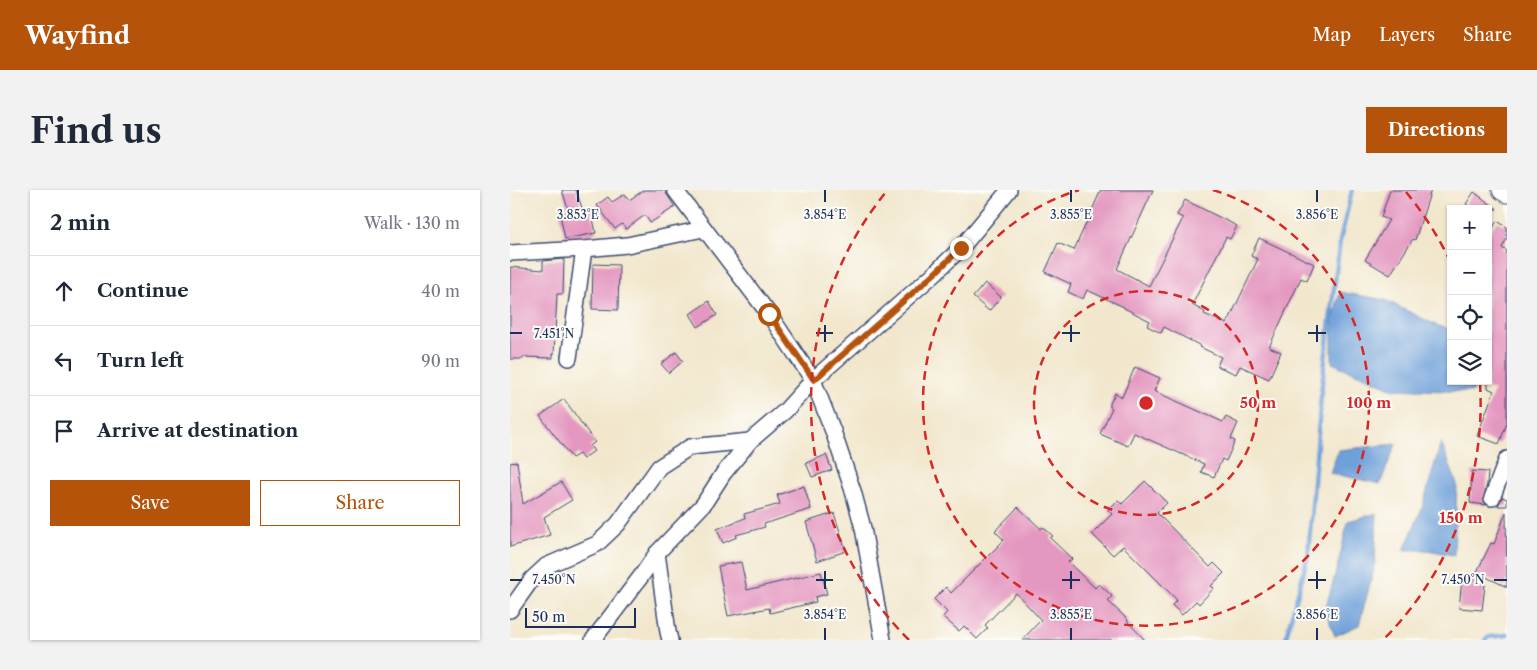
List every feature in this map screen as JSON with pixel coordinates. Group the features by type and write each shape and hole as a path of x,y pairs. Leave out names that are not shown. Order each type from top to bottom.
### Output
{"main road":[{"path":"1502,190 1507,193"}],"street":[{"path":"675,190 769,314 814,380 853,491 862,528 883,640"},
{"path":"592,640 657,553 703,505 723,474 750,441 785,411 814,380 961,248 1009,190"},
{"path":"510,253 627,245 703,229"},
{"path":"569,358 584,249"},
{"path":"511,605 532,579 546,566 597,544 618,524 659,467 690,447 750,441"},
{"path":"1492,498 1507,459"},
{"path":"657,553 670,640"}],"water":[{"path":"1340,292 1385,300 1438,326 1447,328 1447,385 1472,385 1473,392 1393,389 1332,363 1332,321"},
{"path":"1441,442 1457,484 1454,555 1427,550 1404,550 1422,508"},
{"path":"1396,444 1380,484 1330,473 1338,450"},
{"path":"1377,513 1375,565 1359,625 1335,636 1325,610 1348,521"}],"building":[{"path":"562,190 576,190 584,214 591,209 596,233 565,239 560,214 569,212"},
{"path":"644,190 664,190 675,207 650,223 645,215 626,229 622,224 615,229 597,205 608,197 612,202 625,194 629,200"},
{"path":"1101,190 1153,190 1117,269 1149,286 1183,218 1177,215 1185,200 1237,226 1230,239 1226,237 1192,305 1205,312 1204,314 1227,324 1258,259 1251,256 1259,238 1314,264 1307,281 1301,278 1269,347 1281,352 1269,379 1240,366 1236,374 1217,366 1221,357 1201,346 1164,327 1161,333 1147,326 1150,321 1087,290 1083,299 1068,292 1071,284 1045,272 1058,243 1074,250"},
{"path":"1390,190 1431,190 1415,240 1413,239 1390,275 1365,260 1389,220 1381,217"},
{"path":"1474,192 1492,205 1467,205 1466,204"},
{"path":"1497,221 1507,227 1507,238 1502,248 1507,251 1507,423 1499,444 1477,436 1494,391 1488,388 1488,385 1492,385 1492,229"},
{"path":"564,259 563,294 557,294 553,358 523,357 523,359 510,359 510,267 543,270 543,261"},
{"path":"593,264 619,265 618,310 592,309"},
{"path":"985,283 1001,297 989,311 973,297"},
{"path":"709,301 717,315 698,327 690,314"},
{"path":"676,352 683,361 669,373 661,364"},
{"path":"1135,367 1160,378 1154,391 1223,422 1226,417 1238,423 1231,439 1235,441 1226,461 1222,459 1214,477 1201,472 1204,464 1134,433 1128,446 1100,434 1112,408 1109,406 1115,393 1122,397"},
{"path":"564,399 595,442 590,446 594,451 583,459 579,454 572,458 540,416"},
{"path":"826,455 832,470 812,477 806,463"},
{"path":"517,462 523,504 561,482 572,500 544,517 550,535 510,547 510,463"},
{"path":"1472,471 1488,472 1483,499 1486,505 1470,503"},
{"path":"1145,481 1167,503 1157,513 1210,567 1214,563 1224,573 1211,586 1214,588 1199,604 1196,601 1182,615 1172,605 1177,600 1123,546 1113,555 1092,534 1112,514 1108,510 1118,500 1122,504"},
{"path":"804,486 811,509 764,524 765,527 736,535 737,537 723,543 717,529 745,518 744,514 780,504 777,495"},
{"path":"1502,497 1507,499 1507,506 1498,506"},
{"path":"1018,507 1041,529 1043,527 1053,536 1050,538 1072,559 1068,562 1095,588 1099,584 1112,596 1108,601 1145,640 1022,640 1041,620 1016,593 985,625 988,628 977,639 964,626 959,631 943,617 947,612 934,599 946,587 951,593 1004,540 995,531"},
{"path":"1506,512 1507,587 1486,577 1482,610 1459,608 1462,579 1473,580 1491,543 1494,544"},
{"path":"834,513 846,551 817,561 806,522"},
{"path":"741,562 747,590 821,572 827,594 815,597 816,602 770,613 769,608 728,616 718,566"}],"waterway":[{"path":"1285,640 1308,556 1322,384 1340,241 1352,190"},
{"path":"1485,640 1489,637 1507,635"}],"route":[{"path":"769,314 814,380 961,248"}]}
